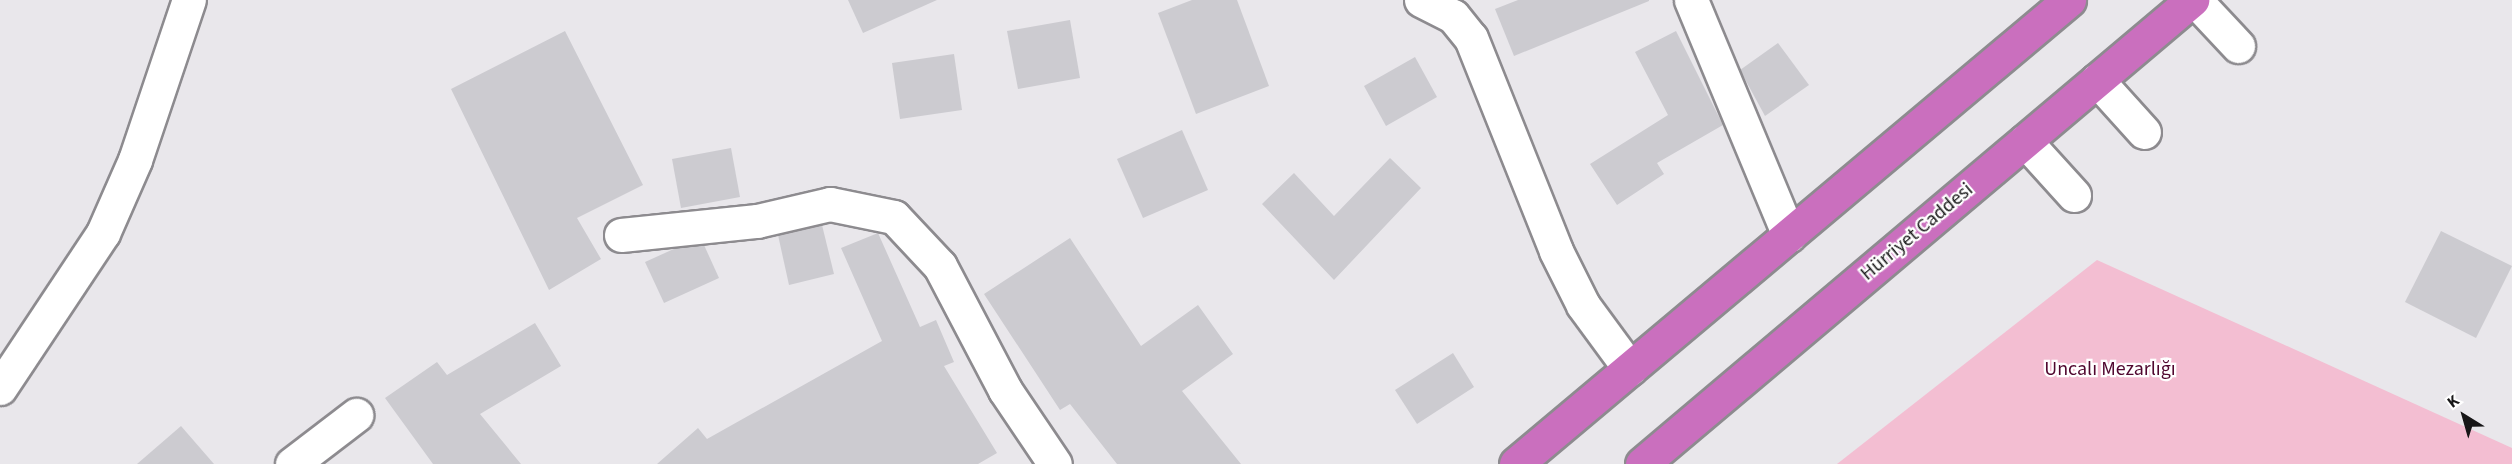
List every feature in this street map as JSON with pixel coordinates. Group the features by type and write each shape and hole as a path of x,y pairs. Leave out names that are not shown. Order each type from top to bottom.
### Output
{"highway":[{"path":"1516,464 2069,0"},
{"name":"Hürriyet Caddesi","path":"1642,464 2194,0"}],"street":[{"path":"0,388 103,233 135,160 189,0"},
{"path":"1421,0 1453,16 1471,38 1556,250 1583,305 1630,369"},
{"path":"1691,0 1789,236"},
{"path":"2194,0 2238,46"},
{"path":"2097,80 2144,132"},
{"path":"2025,141 2074,195"},
{"path":"621,235 757,221 830,204 894,217 940,266 1005,390 1055,464"},
{"path":"292,464 356,415"}],"green space":[{"name":"Uncalı Mezarlığı","path":"2097,260 2512,448 2512,464 1837,464"}],"building":[{"path":"848,0 937,0 863,33"},
{"path":"1192,0 1237,0 1269,86 1196,114 1158,13"},
{"path":"1518,0 1649,1 1514,56 1495,9"},
{"path":"1070,20 1080,78 1018,89 1007,31"},
{"path":"565,31 643,185 577,218 601,259 549,290 451,89"},
{"path":"1676,31 1723,125 1657,163 1664,174 1617,205 1590,164 1668,115 1635,52"},
{"path":"1778,43 1809,85 1765,116 1740,70"},
{"path":"954,54 962,110 900,119 892,63"},
{"path":"1415,57 1437,97 1386,126 1364,86"},
{"path":"1182,130 1208,190 1143,218 1117,159"},
{"path":"731,148 740,197 681,208 672,159"},
{"path":"1390,158 1421,188 1334,280 1262,204 1294,173 1334,216"},
{"path":"822,225 834,274 789,285 778,235"},
{"path":"2441,231 2512,266 2476,338 2405,302"},
{"path":"878,233 920,327 936,320 954,362 944,366 997,453 978,464 657,464 698,428 707,439 882,341 841,248"},
{"path":"1070,238 1141,346 1198,305 1233,354 1182,391 1241,464 1117,464 1070,404 1060,410 984,294"},
{"path":"704,245 719,278 664,303 645,262 676,248"},
{"path":"535,323 561,366 480,414 521,464 433,464 385,398 437,362 447,375"},
{"path":"1453,353 1474,387 1417,424 1395,390"},
{"path":"181,426 214,464 137,464"}]}
